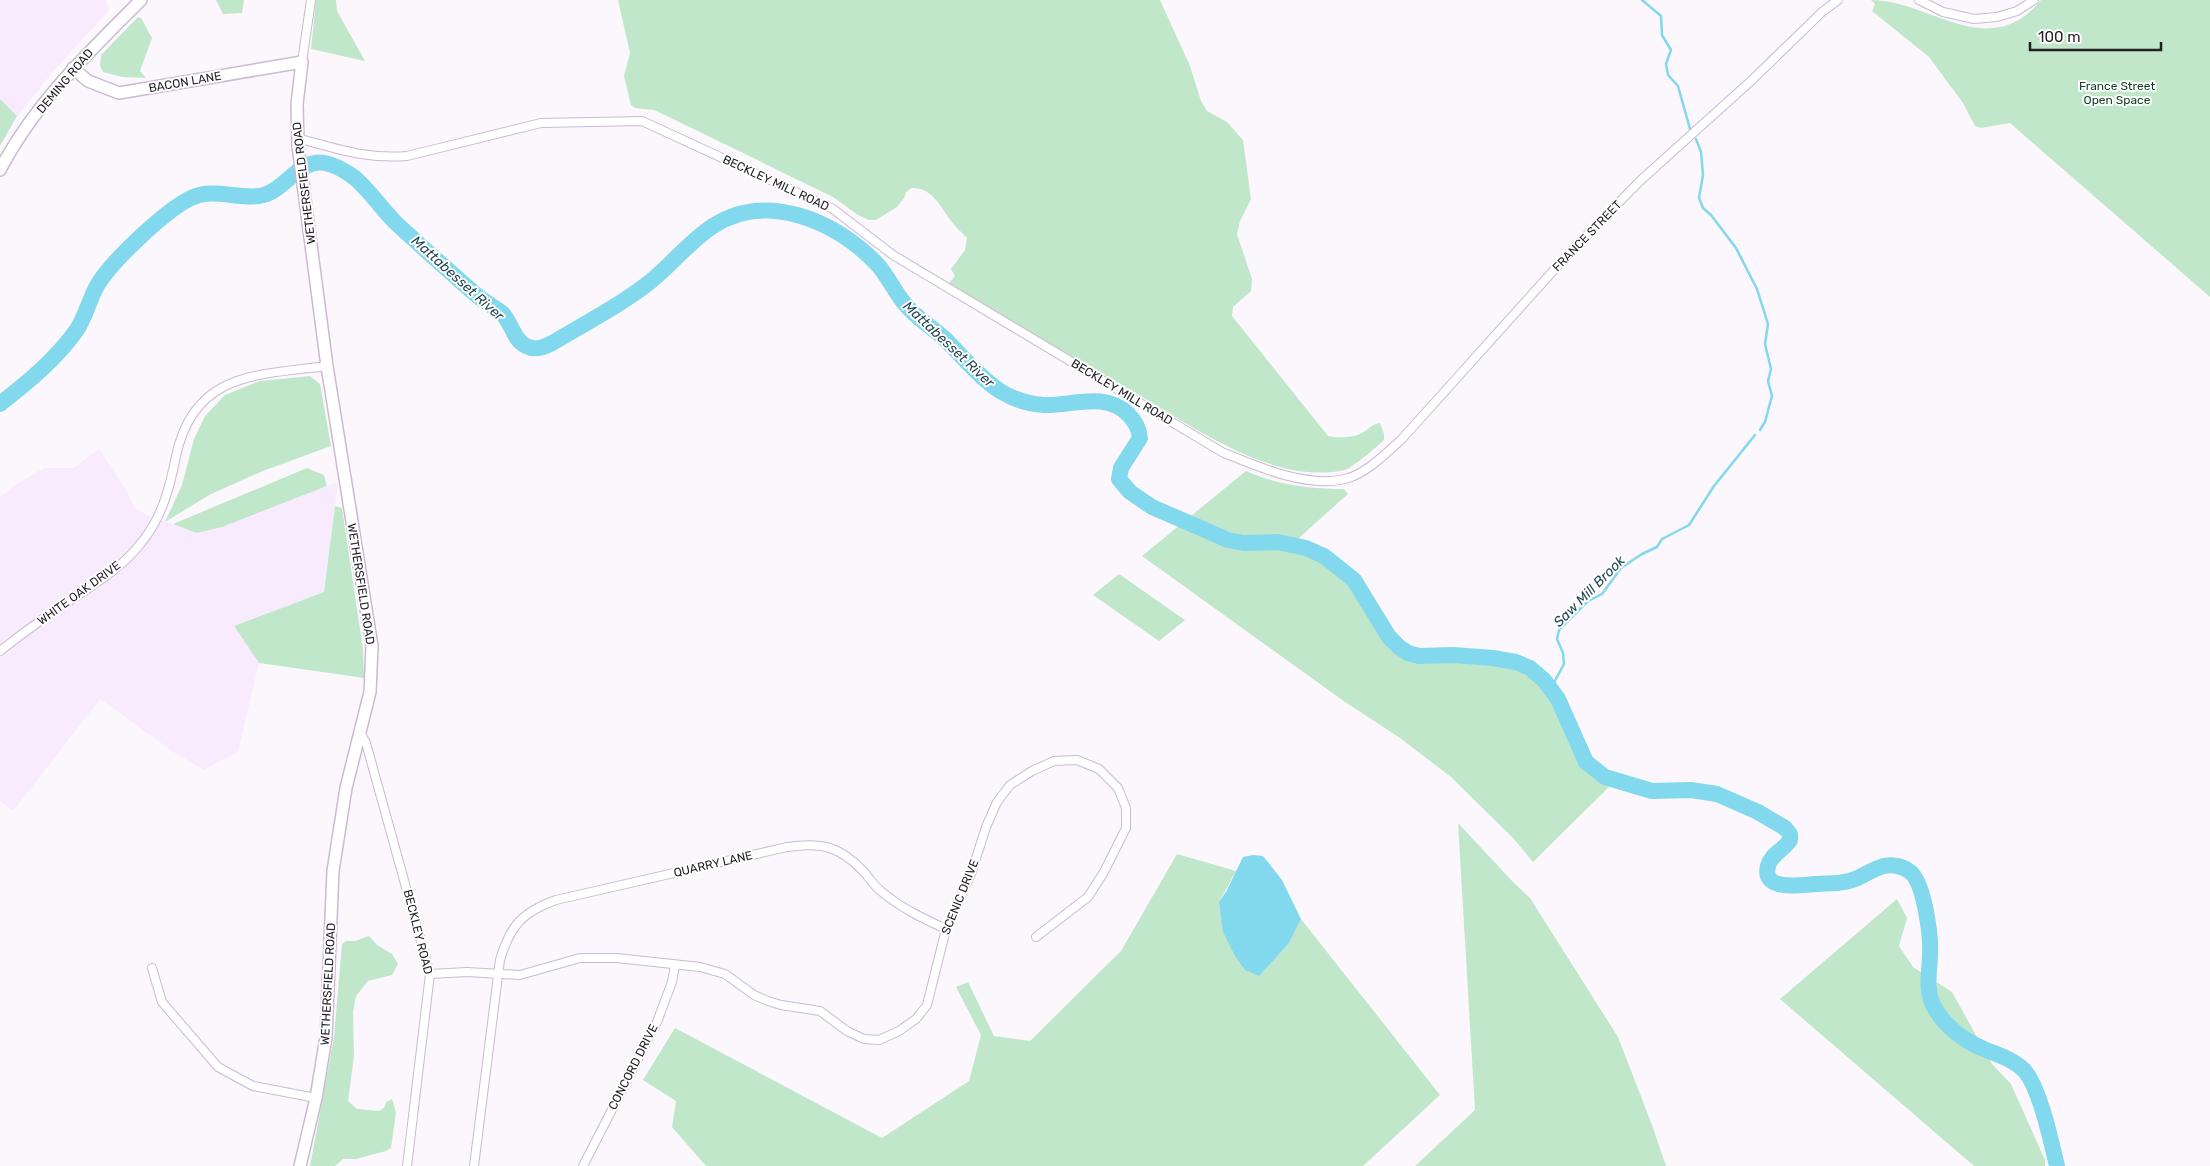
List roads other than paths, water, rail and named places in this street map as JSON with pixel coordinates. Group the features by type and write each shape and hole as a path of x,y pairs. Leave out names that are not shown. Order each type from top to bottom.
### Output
{"street":[{"name":"DEMING ROAD","path":"0,170 7,156 46,101 73,68 141,0"},
{"name":"WETHERSFIELD ROAD","path":"300,1166 316,1098 326,1037 333,871 346,788 370,692 372,646 327,366 297,138 297,104 310,0"},
{"name":"FRANCE STREET","path":"1345,479 1376,462 1401,440 1577,244 1641,180 1752,80 1822,12 1838,0"},
{"path":"1920,0 1943,12 1974,18 1997,17 2017,11 2034,0"},
{"name":"BACON LANE","path":"73,68 88,81 119,93 302,62"},
{"name":"BECKLEY MILL ROAD","path":"297,138 360,155 388,157 407,156 541,123 642,121 833,209 894,255 1222,452 1274,473 1323,481 1345,479"},
{"name":"WHITE OAK DRIVE","path":"0,651 123,563 141,544 153,527 162,508 170,486 184,430 195,410 208,396 222,386 239,379 327,366"},
{"name":"BECKLEY ROAD","path":"360,734 366,743 430,974 407,1166"},
{"name":"SCENIC DRIVE","path":"430,974 467,972 520,975 580,958 617,958 711,969 725,974 754,995 768,1001 781,1006 820,1011 847,1031 864,1039 879,1040 916,1019 927,1004 946,929 971,874 986,828 997,802 1010,785 1032,771 1054,761 1078,760 1099,769 1118,788 1126,808 1126,828 1104,872 1088,897 1036,937"},
{"name":"QUARRY LANE","path":"497,975 506,938 526,914 540,906 556,900 787,847 808,844 829,847 842,853 862,870 880,891 895,902 946,929"},
{"name":"CONCORD DRIVE","path":"587,1165 657,1022 672,982 675,965"},
{"path":"152,968 162,1002 218,1067 253,1086 316,1098"},
{"path":"474,1166 497,975"}],"water":[{"path":"1263,856 1282,880 1301,919 1289,943 1259,976 1245,970 1235,956 1223,932 1219,902 1243,857"}],"waterway":[{"name":"Saw Mill Brook","path":"1642,0 1661,16 1662,35 1671,50 1666,64 1668,75 1678,86 1690,129"},
{"name":"Saw Mill Brook","path":"1696,139 1701,152 1703,175 1699,198 1703,208 1711,215 1736,248 1757,289 1768,324 1765,344 1771,369 1768,381 1772,396 1765,422 1760,430"},
{"name":"Mattabesset River","path":"0,404 31,379 68,342 79,326 95,290 105,274 127,250 166,214 189,199 207,194 250,196 268,194 299,170 315,163 333,165 355,178 398,225 481,299 502,313 518,340 526,346 533,348 540,348 551,344 628,298 651,281 713,226 734,216 756,211 778,211 800,216 842,235 860,249 877,264 909,309 945,339 978,373 1000,391 1021,401 1044,405 1099,401 1119,407 1128,414 1133,419 1140,438 1121,468 1119,479 1130,492 1152,507 1228,540 1244,543 1278,542 1306,548 1324,556 1354,580 1389,637 1408,653 1419,656 1453,655 1493,658 1516,662 1530,668 1544,680 1558,699 1586,762 1605,777 1652,791 1691,790 1717,794 1758,812 1785,828 1790,834 1790,840 1772,858 1768,866 1767,874 1776,883 1793,886 1845,882 1854,880 1887,865 1894,865 1909,871 1919,885 1926,909 1930,945 1929,992 1933,1005 1948,1026 1962,1037 1976,1046 2010,1060 2024,1070 2030,1078 2040,1102 2057,1166"},
{"name":"Saw Mill Brook","path":"1551,688 1564,664 1563,653 1557,639 1559,630 1588,601 1602,594 1621,568 1642,554 1657,547 1662,539 1689,525 1714,486 1755,435"}],"park label":[{"name":"France Street Open Space","path":"2117,93"}]}
